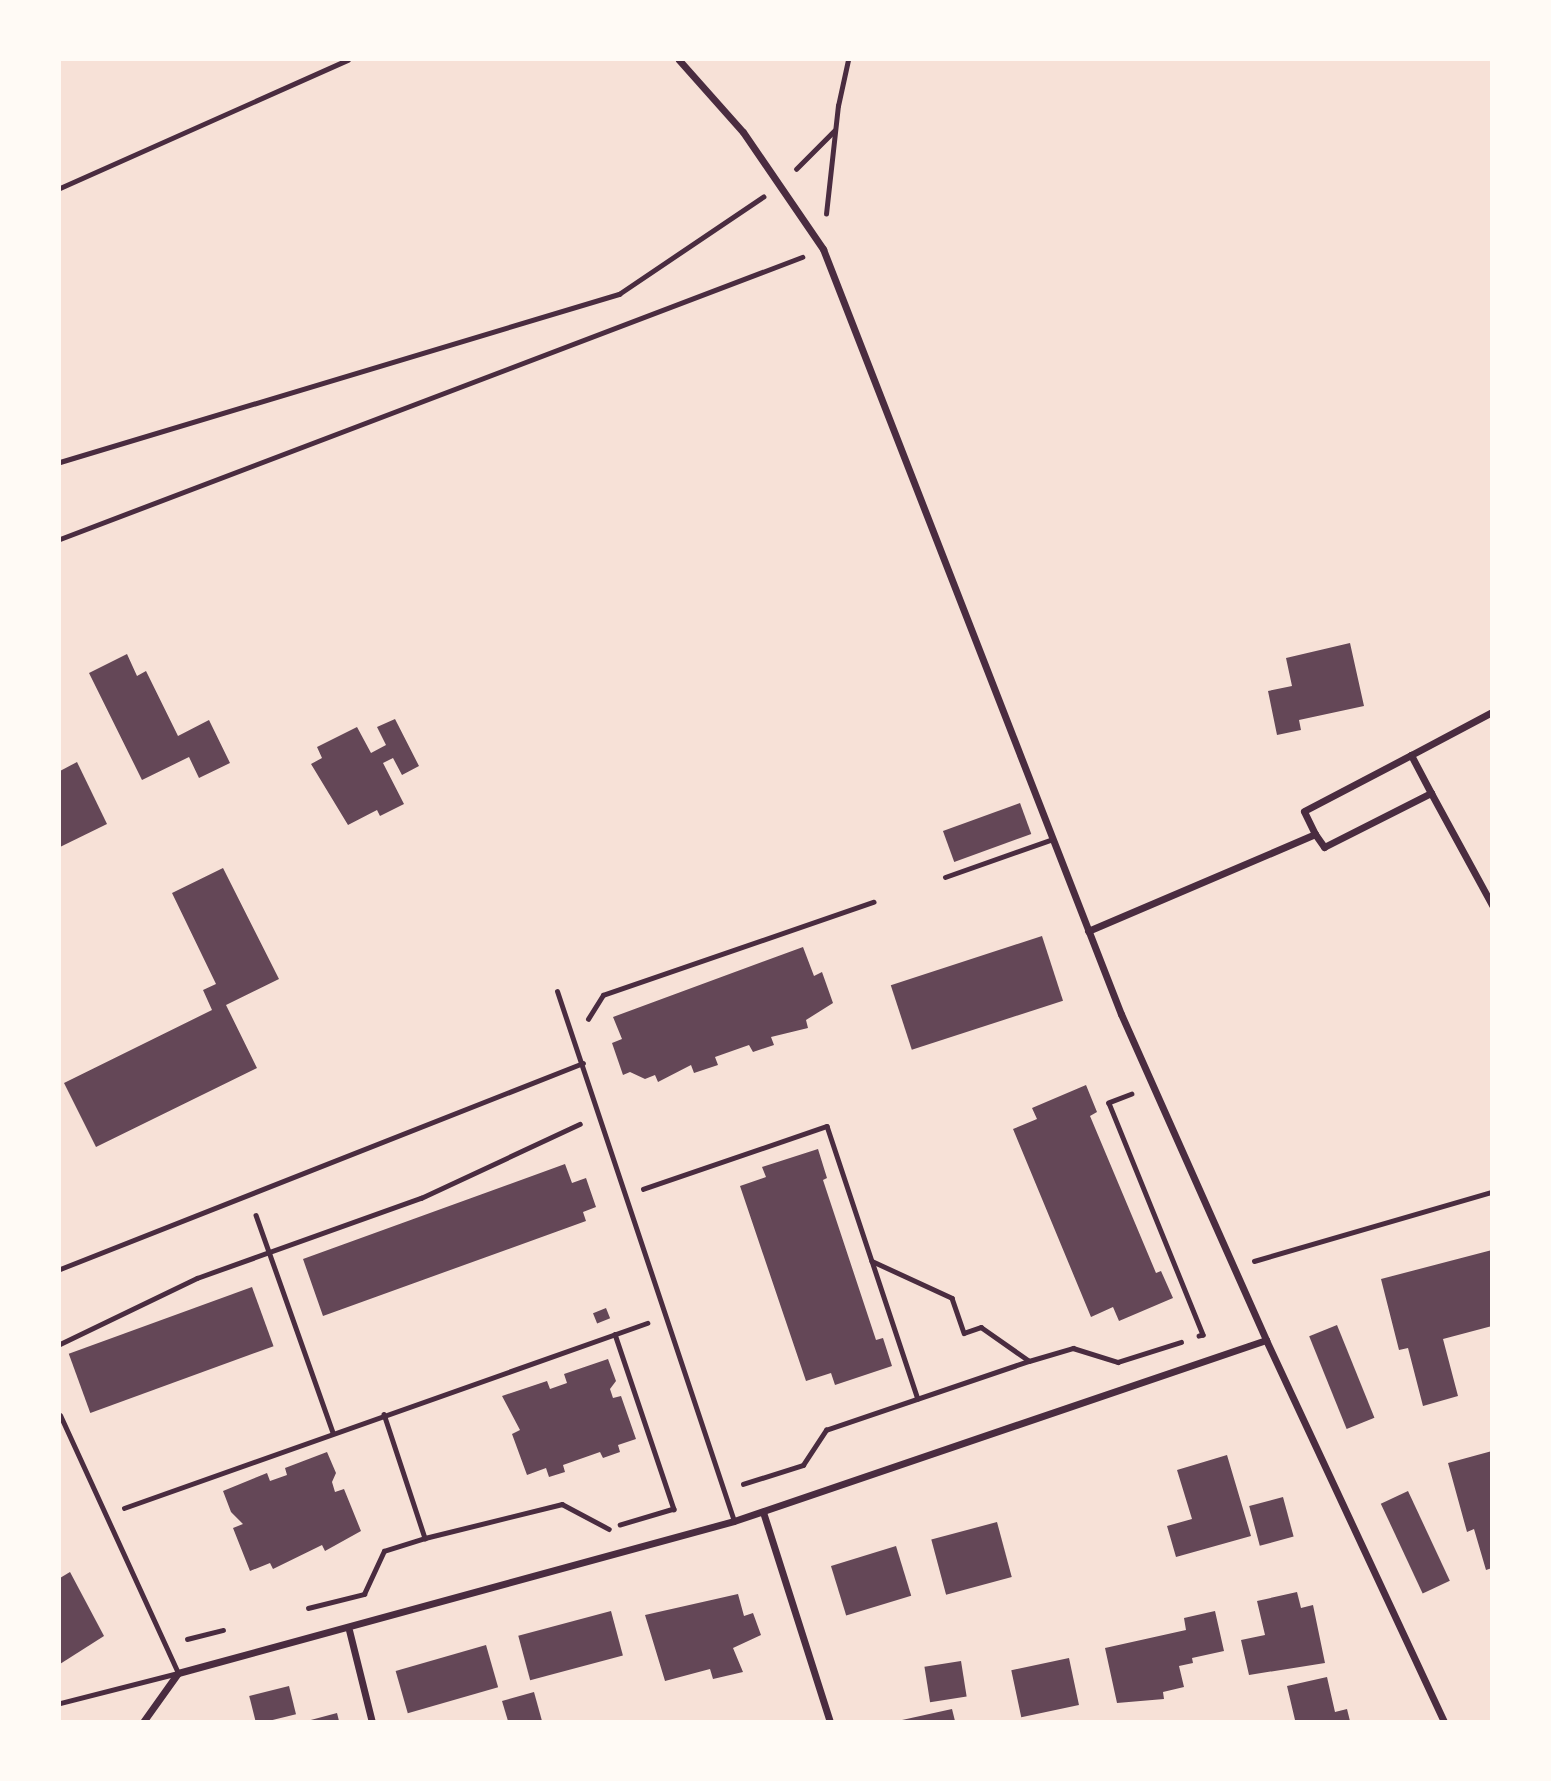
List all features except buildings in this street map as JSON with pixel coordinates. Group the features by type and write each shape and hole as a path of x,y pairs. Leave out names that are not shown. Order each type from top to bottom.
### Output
{"street":[{"path":"679,60 743,132 823,249 1088,931 1152,1086 1266,1340 1444,1721"},
{"path":"1431,793 1324,847 1304,811 1492,712"},
{"path":"1411,755 1492,905"},
{"path":"1088,931 1315,834"},
{"path":"143,1721 178,1672 349,1630 734,1521 1266,1340"},
{"path":"763,1512 830,1721"},
{"path":"349,1630 372,1721"}],"lane":[{"path":"945,877 1053,839"},
{"path":"557,991 668,1315 734,1521"},
{"path":"60,1269 583,1063"},
{"path":"60,1415 178,1672 60,1703"}],"path":[{"path":"60,188 348,60"},
{"path":"60,539 823,249 835,130 848,60"},
{"path":"60,463 619,294 780,186 835,130"},
{"path":"575,1041 603,996 873,902"},
{"path":"724,1490 803,1465 825,1430 1029,1361 1073,1348 1118,1362 1203,1335 1109,1103 1152,1086"},
{"path":"60,1344 124,1310 268,1249 421,1198 600,1114"},
{"path":"627,1195 827,1126 918,1399"},
{"path":"1234,1267 1492,1192"},
{"path":"249,1193 333,1432"},
{"path":"872,1261 952,1298 964,1333 981,1327 1029,1361"},
{"path":"107,1514 668,1315"},
{"path":"308,1608 364,1594 384,1551 425,1538 562,1504 606,1530 674,1509 615,1334"},
{"path":"384,1414 425,1538"},
{"path":"164,1645 223,1630"}]}
